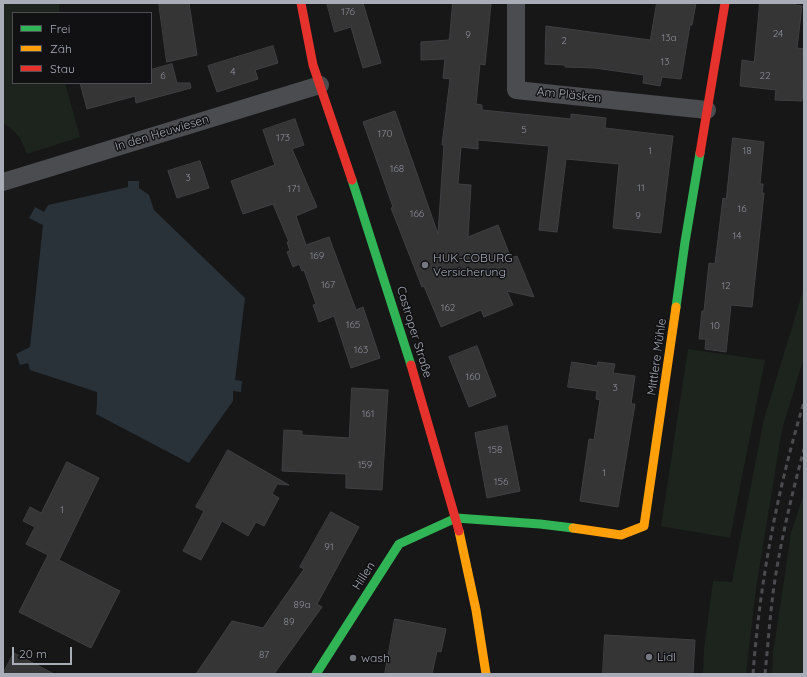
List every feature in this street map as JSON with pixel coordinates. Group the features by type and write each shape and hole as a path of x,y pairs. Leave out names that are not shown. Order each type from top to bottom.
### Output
{"street":[{"name":"Castroper Straße","path":"301,3 310,54 393,305 456,518 476,610 486,674"},
{"name":"Am Pläsken","path":"516,3 516,90 707,110"},
{"name":"Mittlere Mühle","path":"456,518 540,524 620,535 644,526 685,242 725,3"},
{"name":"In den Heuwiesen","path":"3,182 320,85"},
{"name":"Hillen","path":"316,674 399,544 456,518"}],"shaded area":[{"path":"3,3 59,3 59,12 12,12 12,84 65,84 80,137 27,154 18,136 3,123"},
{"path":"128,181 139,181 139,188 149,195 154,210 245,298 235,380 242,381 241,392 233,391 233,401 189,463 96,414 97,392 30,370 28,363 20,365 16,354 30,347 43,225 29,218 35,207 44,212 48,205 128,187"},
{"path":"804,288 804,357 782,430 756,588 746,674 703,674 704,649 713,581 732,582 764,419"},
{"path":"688,349 765,360 730,538 661,526"},
{"path":"804,493 804,674 772,674 773,654 791,533"}],"building":[{"path":"159,3 189,3 197,55 167,62"},
{"path":"327,3 363,3 381,63 363,68 351,27 335,32"},
{"path":"453,3 491,4 485,65 480,64 476,104 482,105 482,110 571,119 571,114 606,118 605,128 673,136 661,233 613,228 619,164 566,159 557,232 539,230 549,146 478,140 478,149 461,147 458,184 471,185 468,237 498,225 511,258 517,256 534,297 507,291 513,305 484,317 481,310 441,327 424,286 422,287 391,208 393,207 363,122 395,111 438,234 444,145 442,145 450,79 443,78 445,59 421,60 421,42 449,40"},
{"path":"657,3 696,3 692,25 690,25 681,79 662,77 660,86 643,83 644,75 595,68 565,67 565,65 545,64 546,26 650,40"},
{"path":"760,3 795,3 795,5 802,6 797,48 804,49 802,101 775,100 776,90 740,86 742,60 754,62"},
{"path":"273,46 278,63 255,70 258,79 217,92 208,66"},
{"path":"172,64 177,83 190,83 191,88 136,103 135,96 87,109 80,84 152,84 152,70"},
{"path":"295,119 304,145 292,149 317,207 296,216 306,245 329,237 356,310 363,307 380,358 351,368 334,316 319,322 313,305 316,304 304,270 302,271 299,264 293,267 287,252 290,251 287,242 289,242 273,204 243,214 231,181 275,165 263,130"},
{"path":"733,138 764,142 760,184 763,184 762,193 764,193 752,307 731,305 726,352 705,349 706,339 699,339 702,311 704,311 709,263 715,264 723,198 726,199"},
{"path":"200,161 209,188 177,198 168,171"},
{"path":"477,346 496,396 469,407 449,357"},
{"path":"572,362 597,366 598,362 615,364 613,373 635,376 631,404 635,404 618,507 580,501 589,439 594,440 600,400 596,399 597,391 568,387"},
{"path":"352,388 388,390 382,490 346,488 346,474 282,471 284,430 302,431 302,435 349,438"},
{"path":"507,426 520,491 487,498 475,433"},
{"path":"228,450 289,485 277,484 272,494 279,498 264,526 256,522 248,536 222,521 201,560 183,551 204,511 196,507"},
{"path":"67,462 99,478 59,560 120,591 91,648 19,612 48,555 26,544 35,527 23,521 30,507 41,513"},
{"path":"331,512 359,527 317,604 322,607 274,674 196,674 232,621 263,628 304,569 300,567"},
{"path":"395,619 446,629 441,652 437,651 432,674 385,674"},
{"name":"Lidl","path":"605,635 695,640 693,674 603,674"},
{"path":"14,653 54,674 3,674"}],"railway":[{"path":"753,674 760,605 771,536 794,435 804,402"},
{"path":"765,674 771,608 777,568 787,517 804,449"}],"traffic: fast":[{"path":"676,307 700,153"},
{"path":"352,180 411,365"},
{"path":"316,674 399,544 456,518 573,528"}],"traffic: slow":[{"path":"573,528 621,535 644,526 676,307"},
{"path":"459,531 476,610 486,674"}],"traffic: jam":[{"path":"301,3 313,65 352,180"},
{"path":"700,153 725,3"},
{"path":"411,365 459,531"}],"place":[{"name":"HUK-COBURG Versicherung","path":"425,265"},
{"name":"Lidl","path":"649,657"},
{"name":"wash","path":"353,658"}]}
